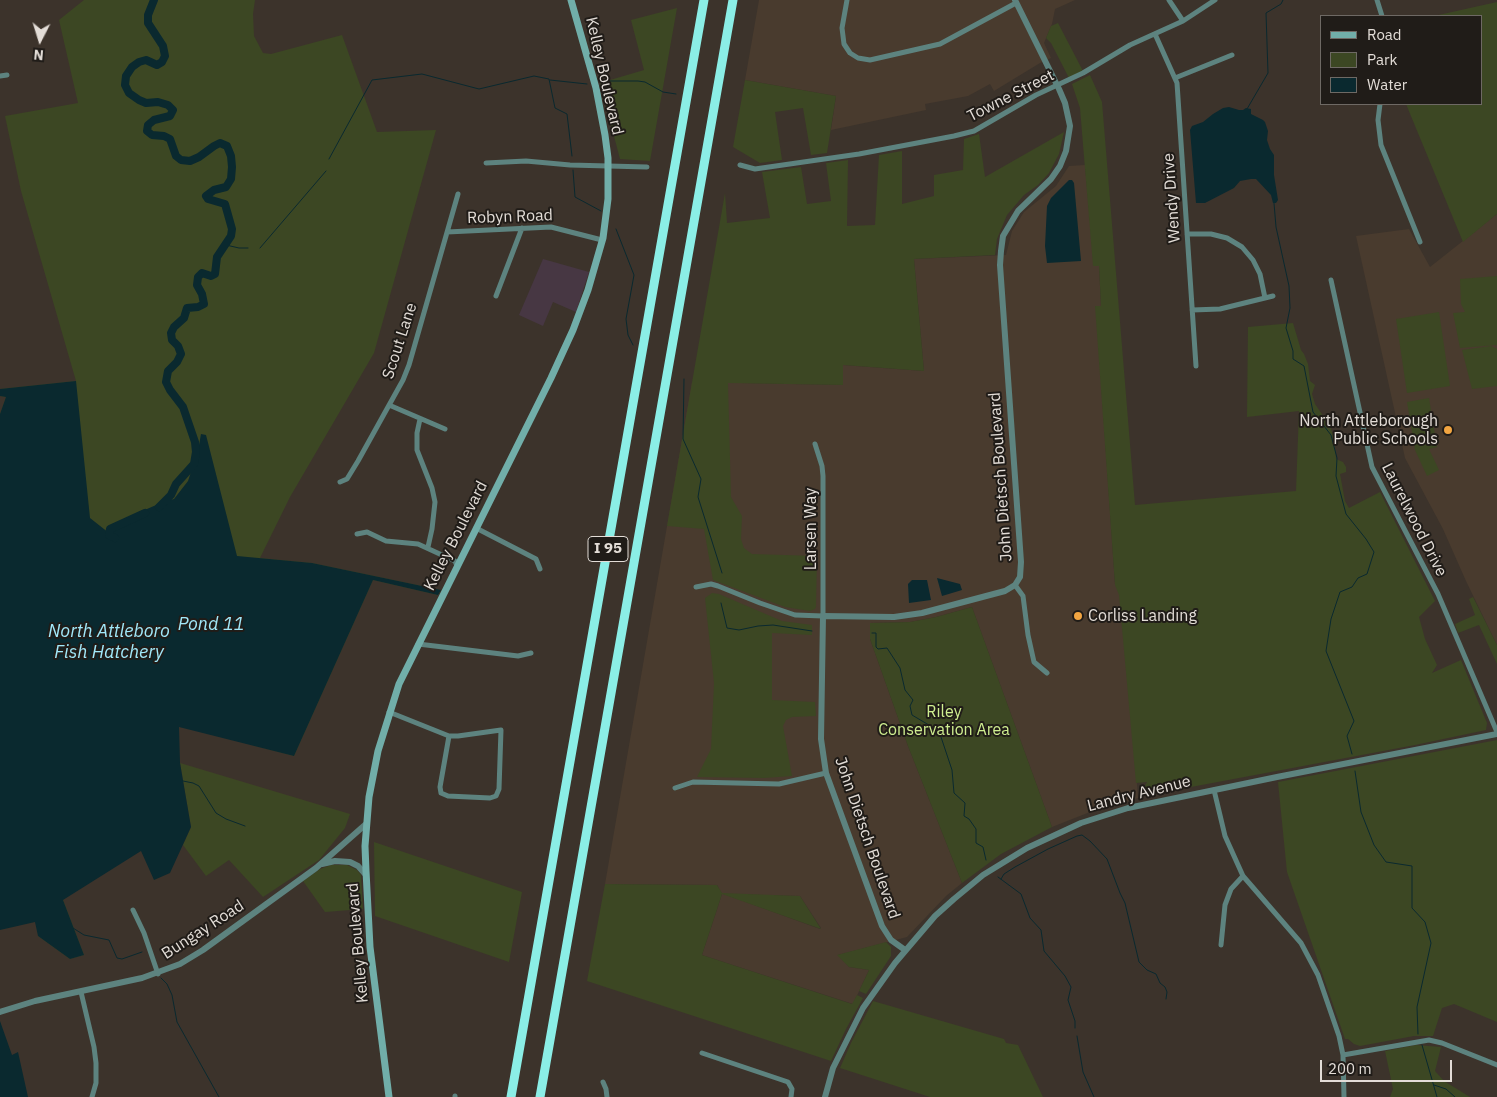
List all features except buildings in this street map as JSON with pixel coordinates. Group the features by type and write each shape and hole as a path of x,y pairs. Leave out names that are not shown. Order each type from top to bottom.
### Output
{"highway":[{"name":"I 95","path":"511,1097 704,0"},
{"name":"I 95","path":"540,1097 733,0"}],"main road":[{"name":"Kelley Boulevard","path":"390,1097 370,947 366,875 366,824 372,775 389,712 399,684 567,344 588,290 602,240 608,199 606,134 571,0"}],"street":[{"path":"847,0 842,28 844,44 850,53 858,58 870,60 940,44 1015,2"},
{"path":"1169,0 1183,21"},
{"name":"Towne Street","path":"740,165 755,169 859,154 954,136 981,128 1036,95 1089,70 1130,45 1183,21 1215,0"},
{"path":"1378,0 1382,15"},
{"name":"John Dietsch Boulevard","path":"905,950 891,940 882,926 826,773 821,739 823,616 908,615 1005,591 1015,585 1020,577 1021,562 1002,292 1001,251 1004,236 1018,211 1051,179 1060,166 1066,151 1070,126 1065,102 1058,85 1015,2"},
{"name":"Wendy Drive","path":"1155,34 1175,78 1178,102 1196,366"},
{"path":"1175,78 1232,55"},
{"path":"0,76 7,75"},
{"path":"1380,105 1378,120 1381,145 1420,242"},
{"path":"486,163 526,161 647,168"},
{"name":"Scout Lane","path":"340,482 347,480 390,404 409,365 458,194"},
{"name":"Robyn Road","path":"447,232 551,227 602,240"},
{"path":"496,296 522,228"},
{"path":"1187,234 1211,234 1227,238 1242,247 1254,260 1260,274 1265,298"},
{"name":"Laurelwood Drive","path":"1332,280 1371,463 1438,594 1497,733"},
{"path":"1192,310 1220,308 1273,296"},
{"path":"390,404 444,429"},
{"path":"420,419 416,450 432,488 435,502 428,547"},
{"name":"Larsen Way","path":"815,444 823,476 823,616"},
{"path":"476,528 536,559 540,569"},
{"path":"357,534 367,532 386,541 418,544 428,547 455,561 457,566"},
{"path":"696,587 711,584 795,615 823,616"},
{"path":"1015,585 1023,596 1034,662 1046,673"},
{"path":"418,644 518,656 531,653"},
{"path":"389,712 450,736 501,730 499,789 496,796 490,798 448,796 442,793 440,787 450,736"},
{"name":"Landry Avenue","path":"825,1097 833,1068 862,1008 905,950 954,899 983,876 1027,848 1057,833 1103,815 1140,805 1497,733"},
{"path":"675,788 693,782 779,784 826,773"},
{"path":"1214,790 1227,842 1243,876 1301,943 1318,975 1339,1036 1343,1055 1344,1097"},
{"name":"Bungay Road","path":"0,1012 35,1001 158,974 180,964 195,956 321,864 366,824"},
{"path":"321,864 336,861 350,862 358,866 366,875"},
{"path":"1221,945 1225,905 1231,889 1243,876"},
{"path":"133,910 146,936 158,974"},
{"path":"81,992 96,1063 96,1083 92,1097"},
{"path":"1343,1055 1429,1040 1442,1042 1497,1065"},
{"path":"702,1053 786,1082 791,1086 791,1097"},
{"path":"602,1082 608,1097"}],"shaded area":[{"path":"759,0 1075,0 1055,9 1052,24 1044,43 1051,58 994,91 990,84 968,96 925,104 926,110 831,130 836,96 745,80"},
{"path":"1085,165 1094,265 1099,265 1101,306 1096,307 1115,584 1122,585 1138,798 1090,812 1052,827 972,607 910,622 871,623 870,639 908,746 962,883 946,896 907,937 838,955 849,967 869,970 853,1004 702,955 722,894 717,885 605,884 692,382 843,385 843,365 924,371 914,259 1006,255 1012,231 1024,212 1056,186 1069,166","holes":["724,894 800,896 820,929"]},
{"name":"North Attleborough Public Schools","path":"1497,214 1497,645 1443,529 1405,458 1356,236 1409,229 1430,267"},
{"path":"543,259 589,272 576,312 553,302 543,326 519,315"}],"green space":[{"path":"84,0 255,0 253,14 254,36 263,53 271,54 342,35 377,132 436,130 374,353 290,497 260,558 312,563 441,590 438,595 373,580 294,756 252,745 260,606 62,897 84,955 70,959 38,936 0,414 6,397 0,396 0,389 76,381 21,191 5,116 78,103 59,20"},
{"path":"1497,2 1497,214 1463,242 1406,105 1482,105 1482,15 1438,15"},
{"path":"677,8 650,161 620,159 600,83 644,70 631,20"},
{"path":"1058,23 1083,71 1069,78 1051,43 1046,38 1051,26"},
{"path":"1090,75 1102,102 1135,505 1296,491 1299,411 1247,417 1248,327 1293,323 1301,350 1308,364 1310,381 1315,385 1312,394 1315,404 1330,426 1334,438 1336,459 1343,462 1346,467 1346,472 1340,474 1345,501 1349,508 1380,492 1435,601 1419,617 1425,639 1437,665 1432,673 1461,660 1487,723 1486,730 1143,796 1143,790 1147,782 1136,783 1119,595 1115,585 1095,306 1101,306 1099,266 1093,266 1080,108 1072,84"},
{"path":"745,80 836,96 827,153 811,155 803,108 775,112 782,160 760,163 733,147"},
{"path":"1064,132 1059,154 1049,173 1038,185 1024,195 1007,215 997,239 995,255 914,259 924,371 843,365 843,385 728,383 731,497 742,516 741,539 744,548 752,554 817,556 816,607 810,611 785,607 713,580 704,529 667,526 725,193 727,223 770,218 762,172 801,167 807,204 831,201 826,163 848,160 847,226 875,225 879,155 902,151 902,204 934,196 934,175 963,170 964,139 979,134 985,177"},
{"path":"1497,276 1497,345 1460,348 1453,313 1465,312 1461,304 1460,279"},
{"path":"1439,312 1450,386 1407,393 1396,319"},
{"path":"1491,346 1497,349 1497,386 1472,389 1462,350"},
{"path":"1429,398 1437,447 1429,449 1439,470 1427,476 1415,450 1407,402"},
{"path":"712,593 719,594 782,621 812,625 812,635 772,633 772,700 815,702 816,716 792,717 786,720 783,726 792,776 764,778 697,777 711,749 714,683 705,598"},
{"path":"1473,597 1497,645 1497,664 1479,625 1458,633 1455,624 1475,615 1469,599"},
{"name":"Riley Conservation Area","path":"972,607 1052,827 1001,854 962,883 908,746 870,639 870,623 910,622"},
{"path":"1497,740 1497,1022 1454,1004 1442,1008 1433,1036 1414,1036 1360,1046 1354,1044 1345,1039 1287,872 1278,782"},
{"path":"180,763 350,814 345,828 319,860 263,897 229,860 206,876 183,845 191,827"},
{"path":"374,842 522,892 509,962 375,916"},
{"path":"331,865 347,865 357,870 361,875 363,909 325,912 303,881 320,869"},
{"path":"605,884 717,885 722,893 800,896 821,929 722,894 702,955 852,1004 857,995 863,998 831,1061 587,981"},
{"path":"886,942 891,947 891,956 866,994 859,991 869,970 849,967 837,955"},
{"path":"873,1001 1004,1039 1006,1043 1018,1045 1043,1097 930,1097 840,1068"},
{"path":"1416,1045 1441,1047 1435,1071 1444,1081 1470,1097 1390,1097 1393,1089 1385,1051"}],"water":[{"path":"1229,107 1239,110 1251,109 1251,114 1265,122 1268,131 1267,140 1274,155 1274,175 1278,200 1276,203 1273,203 1271,195 1256,179 1251,179 1240,181 1234,188 1205,203 1196,203 1190,130 1192,126 1203,122 1223,108"},
{"path":"1069,180 1072,180 1074,183 1081,261 1047,263 1045,246 1047,206 1051,198"},
{"name":"North Attleboro Fish Hatchery","path":"76,381 90,518 109,533 147,509 174,499 188,481 198,451 201,434 206,435 237,556 312,563 441,590 438,595 373,580 294,756 179,727 180,763 191,827 170,873 154,880 141,851 63,900 84,955 70,959 38,936 35,922 0,930 0,414 6,397 0,396 0,389"},
{"path":"937,578 960,584 962,590 942,596"},
{"path":"912,580 927,580 931,600 909,603 908,584"},
{"path":"0,1021 12,1055 18,1052 28,1097 0,1097"}],"waterway":[{"path":"154,0 148,15 148,23 163,46 165,56 162,62 157,65 146,60 132,67 126,76 125,85 129,93 139,100 146,103 158,102 168,105 173,110 170,116 154,120 148,125 147,131 152,135 164,136 170,139 176,156 181,160 190,161 220,143 227,146 231,156 232,167 231,179 226,187 214,190 206,196 208,199 225,204 232,229 231,236 217,257 215,274 211,276 202,273 198,277 197,285 202,294 204,304 198,307 187,308 184,318 174,327 171,333 172,340 178,346 181,354 177,362 168,371 166,382 183,407 195,442 194,464 176,484 171,495 159,507"},
{"path":"1247,109 1268,73 1266,13 1281,4 1283,0"},
{"path":"329,159 372,80 422,74 479,89 534,76 549,79 555,108 567,114 572,156"},
{"path":"550,80 587,84"},
{"path":"601,81 645,82 663,92 676,94"},
{"path":"573,170 575,197 601,211"},
{"path":"260,248 326,171"},
{"path":"1274,203 1276,227 1289,286 1290,308 1286,328 1293,351 1293,359 1304,366 1313,412 1331,435 1337,458 1336,476 1346,514 1374,552 1367,574 1358,578 1352,587 1340,592 1331,619 1326,651 1354,721 1347,736 1352,754"},
{"path":"616,229 634,275 626,319 628,335 633,345"},
{"path":"226,245 248,248"},
{"path":"684,379 683,439 701,479 698,497 722,573"},
{"path":"115,538 109,535 110,529 145,513"},
{"path":"721,603 727,628 739,630 773,625 812,631"},
{"path":"872,633 876,633 876,647 878,649 887,648 900,668 905,690 913,700 910,706 912,715 939,731 952,770 954,793 965,803 964,816 969,819 976,829 976,843 983,847 986,860"},
{"path":"1355,771 1361,812 1374,845 1386,862 1412,866 1412,908 1425,922 1431,943 1417,1007 1418,1034"},
{"path":"183,781 199,786 216,813 245,826"},
{"path":"1001,879 1004,874 1048,849 1082,835 1107,859 1125,903 1139,962 1147,970 1156,974 1160,983 1165,987 1167,992 1166,999"},
{"path":"998,877 1021,894 1030,918 1041,930 1044,951 1065,976 1071,987 1068,1000 1075,1021 1075,1028"},
{"path":"73,928 84,935 109,940 117,958 122,959 142,952"},
{"path":"161,978 167,984 172,995 177,1022 219,1097"},
{"path":"1077,1036 1083,1072 1094,1097"},
{"path":"1422,1045 1437,1097"},
{"path":"1434,1085 1446,1089 1455,1097"}],"place":[{"name":"North Attleborough Public Schools","path":"1448,430"},
{"name":"Corliss Landing","path":"1078,616"}],"water label":[{"name":"Pond 11","path":"211,625"}]}
